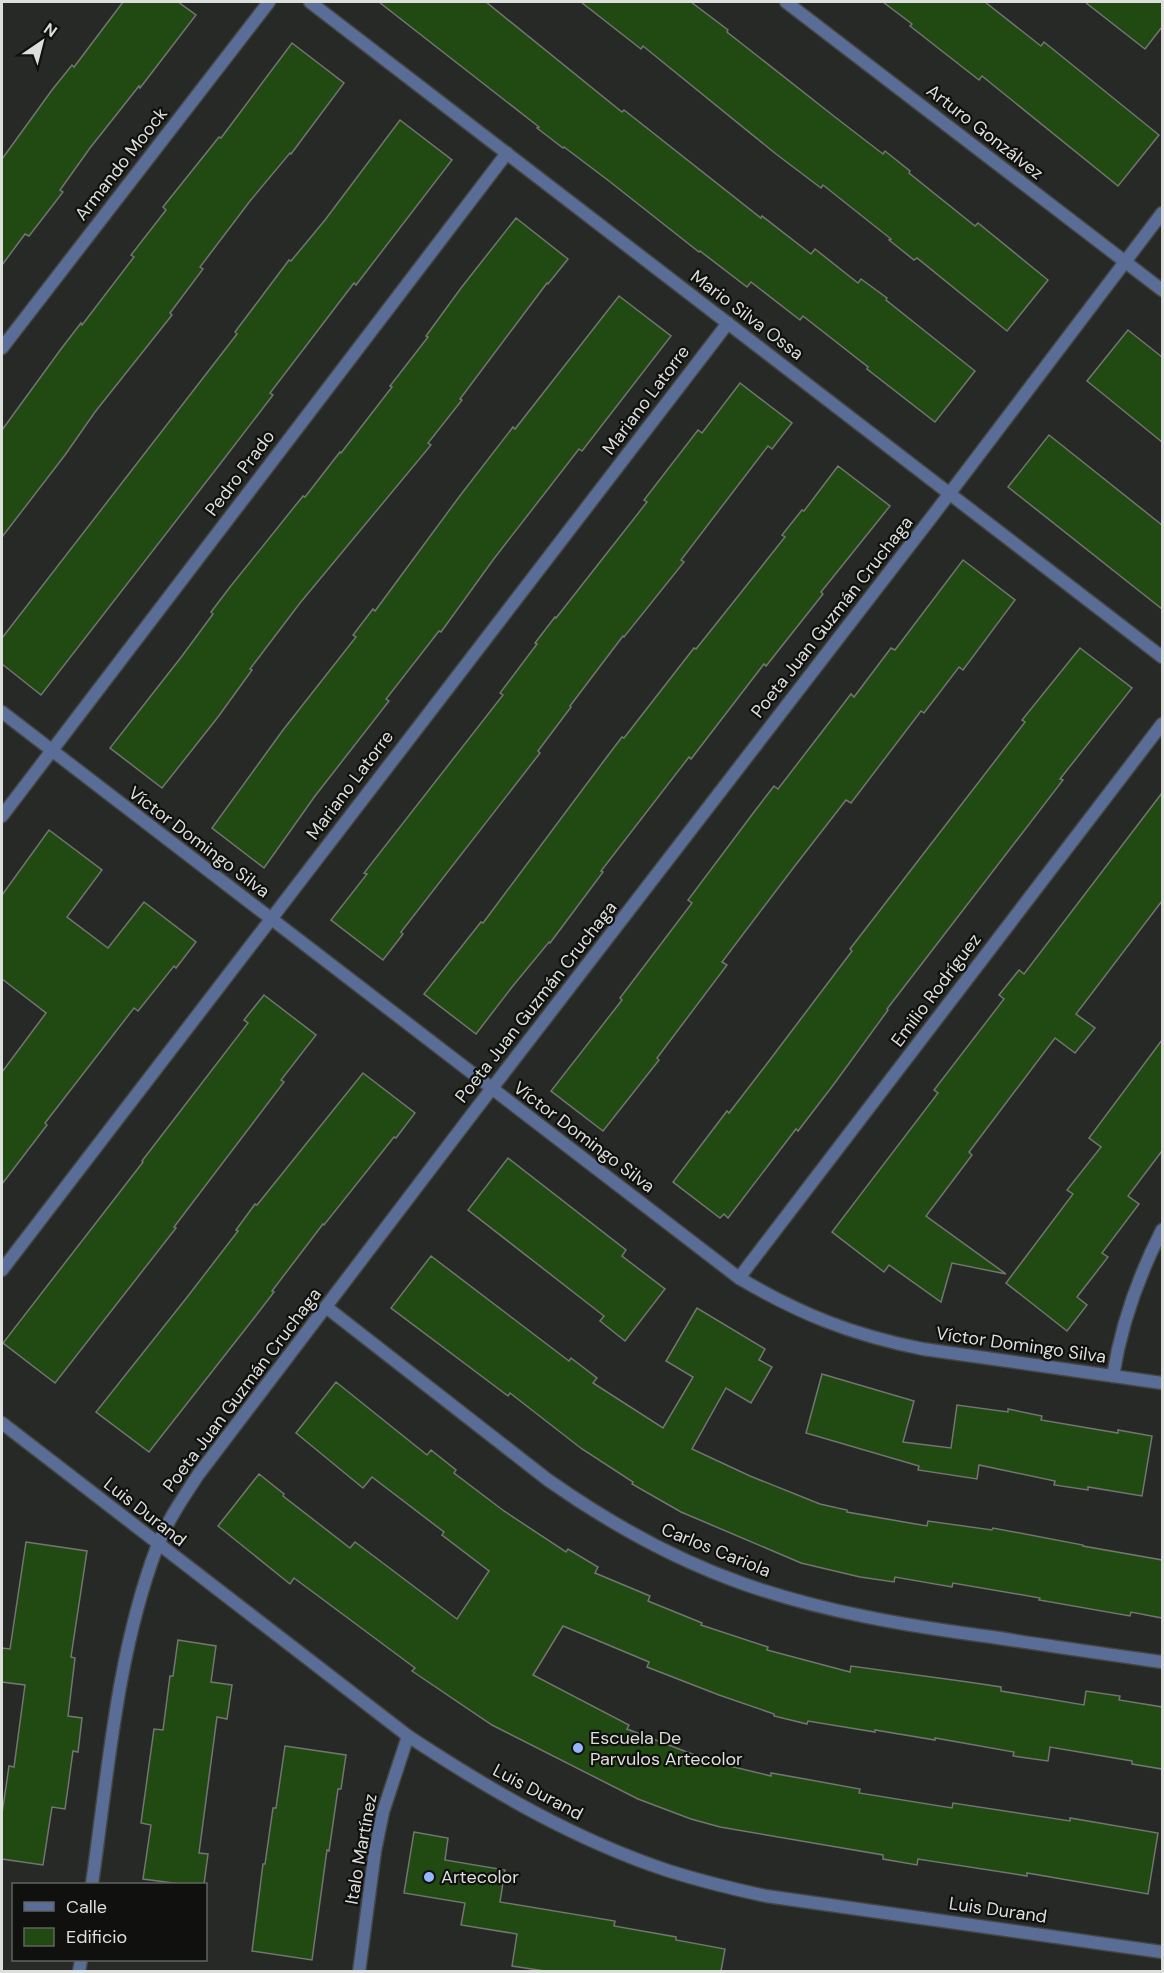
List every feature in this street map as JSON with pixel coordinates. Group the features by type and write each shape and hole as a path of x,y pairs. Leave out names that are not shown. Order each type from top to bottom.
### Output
{"street":[{"name":"Armando Moock","path":"2,348 269,2"},
{"name":"Mario Silva Ossa","path":"310,2 1162,657"},
{"name":"Arturo Gonzálvez","path":"786,2 1162,290"},
{"name":"Pedro Prado","path":"2,816 507,153"},
{"name":"Poeta Juan Guzmán Cruchaga","path":"92,1883 126,1657 142,1591 158,1545 198,1475 1162,213"},
{"name":"Mariano Latorre","path":"2,1270 728,323"},
{"name":"Víctor Domingo Silva","path":"2,712 738,1278 776,1300 850,1332 886,1342 1162,1383"},
{"name":"Emilio Rodríguez","path":"738,1278 1162,724"},
{"path":"1113,1376 1120,1341 1135,1292 1162,1230"},
{"name":"Carlos Cariola","path":"326,1307 582,1504 647,1542 700,1567 788,1598 856,1615 914,1626 1162,1662"},
{"name":"Luis Durand","path":"2,1423 408,1736 461,1771 516,1803 566,1828 642,1861 717,1885 766,1896 1162,1952"},
{"name":"Italo Martínez","path":"359,1971 375,1851 383,1812 408,1736"}],"building":[{"path":"123,2 178,2 196,15 90,148 60,190 63,192 29,236 25,234 2,265 2,159 52,90 72,65 74,67"},
{"path":"379,2 486,2 622,112 624,110 761,218 762,216 811,254 815,249 858,283 861,279 975,371 935,422 803,316 800,320 751,282 747,287 699,252 537,128 539,127"},
{"path":"581,2 691,2 835,117 883,154 885,151 975,226 978,223 1048,280 1007,331 917,258 914,260 823,185 821,188 776,154 643,46 641,49"},
{"path":"883,2 985,2 1041,46 1044,42 1159,135 1118,186 982,76 979,80"},
{"path":"1085,2 1162,2 1162,27 1145,49"},
{"path":"292,43 344,83 291,154 250,201 200,267 203,269 170,313 172,315 95,412 2,537 2,430 61,349 134,257 131,255 166,210 163,207 219,137 221,138"},
{"path":"400,120 452,160 356,285 354,283 270,393 273,395 41,695 2,664 2,638 237,334 235,332 289,260 291,261 325,220"},
{"path":"516,218 568,259 547,283 460,399 462,400 428,443 431,445 300,603 250,669 252,670 218,717 162,788 110,748 182,656 230,587 303,496 305,497 341,453 392,387 390,386 428,337 426,336 461,288"},
{"path":"619,296 671,336 582,451 579,449 493,560 441,632 439,631 386,699 389,701 315,796 264,868 212,828 283,730 356,637 353,635 373,609 375,611 513,427 515,429"},
{"path":"1128,330 1162,357 1162,442 1087,381"},
{"path":"740,383 792,423 772,449 768,446 681,560 684,562 623,636 538,751 540,753 401,932 403,934 383,960 331,920 367,874 364,873 503,695 500,693 537,644 535,643 647,502 644,500 698,430 702,433"},
{"path":"1049,435 1162,525 1162,609 1008,487"},
{"path":"838,466 890,506 821,592 823,594 766,666 764,664 691,759 689,757 601,871 603,872 550,943 476,1034 424,994 481,922 483,923 622,737 624,738 694,648 696,649 785,537 782,535 802,510 804,511"},
{"path":"963,560 1015,600 963,670 959,667 924,713 921,711 851,803 846,800 794,867 722,962 727,965 657,1058 659,1060 603,1131 551,1091 622,1000 620,998 692,903 688,900 774,786 778,789 851,694 854,697 891,648 895,650"},
{"path":"1080,648 1132,688 1060,779 1063,780 887,1009 798,1131 796,1129 728,1218 724,1214 720,1218 673,1182 727,1111 729,1113 766,1065 852,951 850,949 1025,722 1022,720"},
{"path":"1162,793 1162,901 1076,1014 1095,1028 1075,1053 1055,1038 969,1152 972,1155 926,1216 1006,1274 952,1263 941,1302 889,1265 884,1272 832,1232 938,1093 934,1090 1004,999 999,995 1019,970 1024,974"},
{"path":"49,830 102,870 67,917 108,948 144,902 196,942 138,1011 134,1008 45,1123 47,1125 2,1184 2,1072 46,1013 2,979 2,895"},
{"path":"264,995 316,1035 281,1080 284,1082 174,1227 176,1228 55,1383 3,1343 248,1023 244,1020"},
{"path":"1162,1040 1162,1151 1128,1196 1139,1204 1102,1253 1108,1257 1077,1297 1087,1305 1067,1331 1006,1283 1073,1194 1067,1190 1101,1147 1089,1138"},
{"path":"363,1073 415,1113 323,1224 272,1291 274,1292 149,1452 96,1412 238,1231 236,1230 255,1204 257,1205"},
{"path":"508,1158 626,1250 622,1256 665,1289 625,1341 600,1321 604,1316 468,1210"},
{"path":"431,1256 569,1361 571,1358 597,1378 593,1383 663,1428 693,1377 666,1361 697,1308 765,1349 759,1360 772,1367 751,1403 726,1388 692,1449 750,1476 820,1504 847,1510 847,1512 927,1526 928,1521 992,1530 993,1528 1162,1560 1162,1618 1131,1612 1130,1616 953,1583 952,1587 895,1577 894,1582 860,1577 801,1563 681,1512 632,1484 633,1482 582,1449 510,1393 508,1396 391,1308"},
{"path":"822,1374 914,1401 903,1442 951,1448 957,1405 1008,1412 1008,1409 1042,1416 1041,1420 1118,1433 1118,1430 1152,1436 1142,1496 1088,1487 1088,1490 1054,1485 1055,1481 979,1465 977,1479 918,1470 919,1466 806,1433"},
{"path":"336,1382 427,1455 431,1450 456,1470 454,1473 504,1511 566,1552 568,1549 598,1567 595,1573 650,1596 648,1601 702,1623 701,1625 768,1647 767,1650 850,1672 851,1666 968,1682 1001,1687 1001,1691 1084,1705 1086,1691 1120,1696 1119,1700 1162,1707 1162,1769 1132,1764 1132,1761 1050,1747 1048,1761 1013,1756 1014,1752 935,1738 935,1740 875,1730 875,1732 808,1721 807,1724 774,1716 774,1714 647,1667 649,1662 563,1626 533,1675 629,1725 627,1729 713,1762 771,1776 771,1773 860,1789 859,1793 952,1808 953,1803 1070,1821 1070,1818 1158,1833 1148,1894 1027,1873 1027,1876 918,1859 917,1865 883,1859 883,1855 720,1827 691,1819 638,1799 492,1725 412,1671 415,1668 294,1578 290,1584 218,1526 259,1474 284,1494 283,1496 350,1548 355,1542 457,1619 489,1571 442,1535 444,1532 372,1477 363,1488 296,1433"},
{"path":"26,1542 87,1551 71,1657 75,1658 68,1716 82,1718 78,1752 73,1751 65,1809 52,1807 43,1865 2,1859 2,1814 9,1766 14,1767 25,1685 2,1682 2,1648 10,1649"},
{"path":"178,1640 216,1646 211,1682 232,1685 227,1719 217,1717 199,1853 208,1854 204,1883 173,1883 143,1879 151,1825 141,1823 154,1729 163,1730 170,1676 173,1676"},
{"path":"285,1746 346,1755 341,1789 338,1789 329,1851 327,1850 312,1960 252,1951 263,1864 265,1864 273,1808 276,1808"},
{"path":"414,1832 448,1838 445,1860 505,1870 500,1902 615,1921 614,1926 676,1937 676,1940 725,1949 721,1971 545,1971 512,1966 517,1934 461,1925 465,1903 404,1893"}],"place":[{"name":"Escuela De Parvulos Artecolor","path":"578,1748"},
{"name":"Artecolor","path":"429,1877"}]}
